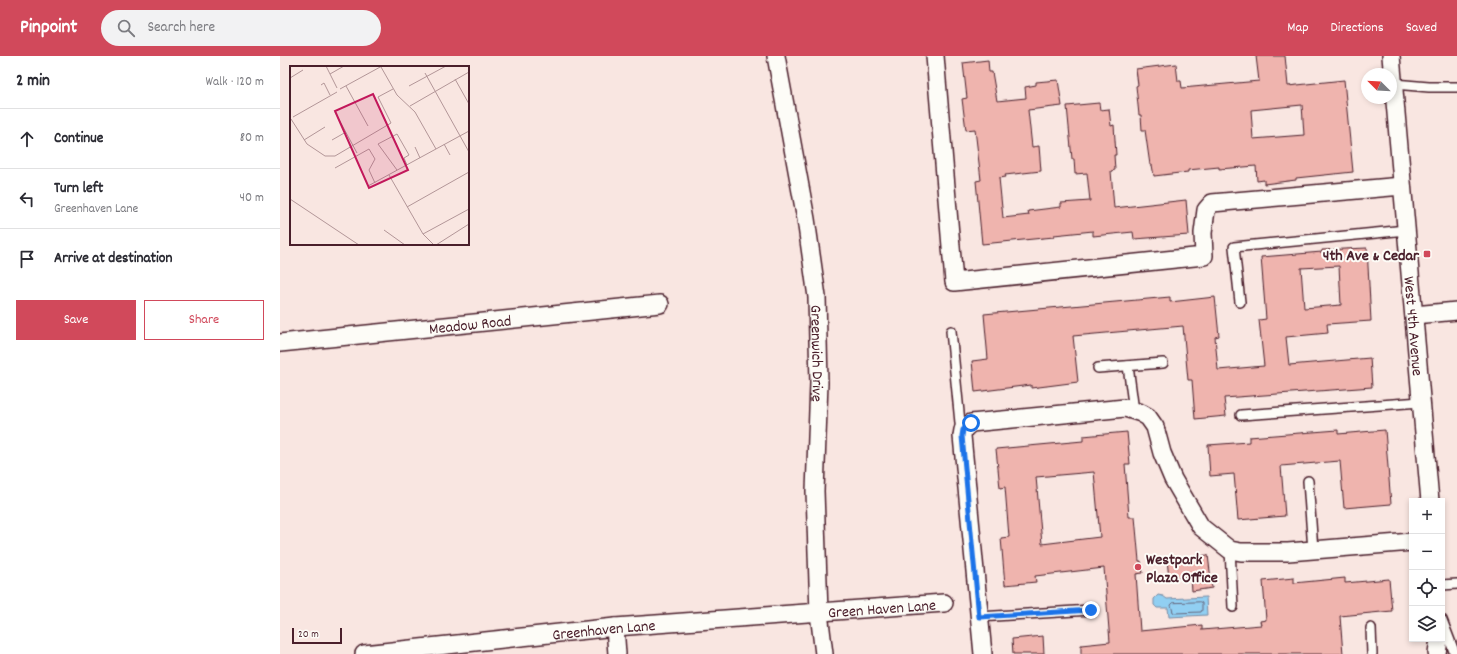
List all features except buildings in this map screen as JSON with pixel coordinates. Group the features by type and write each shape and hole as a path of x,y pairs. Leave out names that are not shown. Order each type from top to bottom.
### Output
{"street":[{"name":"Greenwich Drive","path":"776,56 806,219 817,297 820,383 814,491 819,613 824,654"},
{"path":"935,56 954,282 1204,256 1203,233 1206,210 1212,203 1402,186"},
{"name":"West 4th Avenue","path":"1391,56 1392,68"},
{"name":"West 4th Avenue","path":"1396,104 1430,498"},
{"name":"Meadow Road","path":"280,343 660,304"},
{"path":"1414,315 1457,312"},
{"path":"983,654 962,436 963,430 971,423 1125,408 1148,417 1155,427 1162,452 1173,479 1201,527 1230,550 1257,553 1409,542"},
{"name":"Green Haven Lane","path":"819,613 944,603"},
{"name":"Greenhaven Lane","path":"364,654 615,627 819,613"},
{"path":"615,627 618,654"}],"lane":[{"path":"1397,84 1429,87 1457,87"},
{"path":"1240,302 1234,247 1406,230"},
{"path":"951,331 962,436"},
{"path":"1098,368 1163,363"},
{"path":"1128,366 1134,411"},
{"path":"1241,415 1421,402"},
{"path":"1308,481 1313,550"},
{"path":"1230,550 1233,607"},
{"path":"1445,585 1457,584"},
{"path":"979,617 1091,610"},
{"path":"1371,628 1372,654"},
{"path":"1445,628 1455,654"}],"water":[{"path":"1158,595 1167,599 1206,597 1207,615 1169,617 1168,608 1157,608 1154,605 1154,599"}],"place":[{"name":"4th Ave & Cedar","path":"1427,254"},
{"name":"Westpark Plaza Office","path":"1138,567"}],"route":[{"path":"971,423 963,430 962,436 979,617 1091,610"}]}
